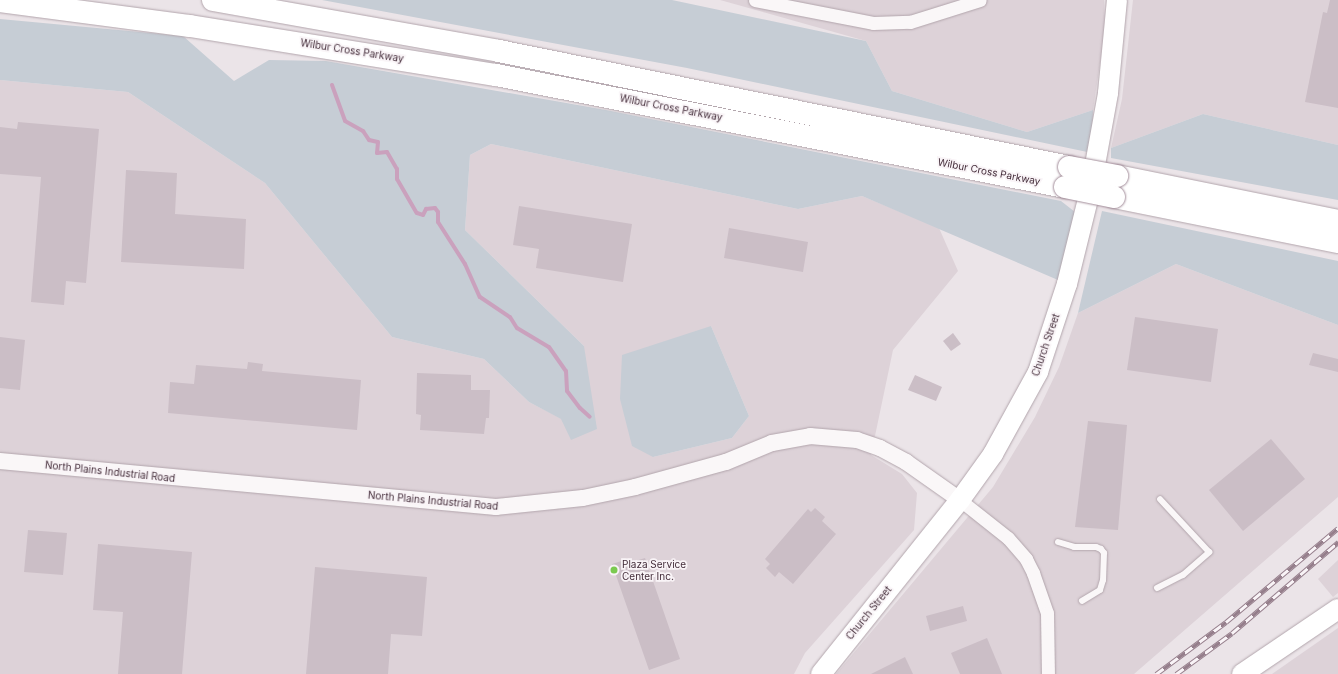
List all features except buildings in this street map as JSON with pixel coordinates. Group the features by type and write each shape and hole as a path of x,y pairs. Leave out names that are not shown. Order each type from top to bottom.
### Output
{"highway":[{"name":"Wilbur Cross Parkway","path":"213,0 483,48 1067,177"},
{"name":"Wilbur Cross Parkway","path":"0,1 190,26 496,75 1116,186 1338,221"},
{"name":"Wilbur Cross Parkway","path":"1116,186 1338,242"}],"main road":[{"name":"Church Street","path":"821,674 960,500 993,454 1038,372 1067,284 1100,140 1115,37 1117,0"},
{"path":"1242,674 1338,609"}],"street":[{"path":"755,0 873,23 910,22 980,0"},
{"name":"North Plains Industrial Road","path":"0,461 496,507 583,498 635,487 726,462 772,443 810,436 857,440 880,448 906,462 960,500"},
{"path":"960,500 1008,538 1033,572 1047,614 1048,674"}],"lane":[{"path":"1157,588 1183,575 1209,552 1160,499"},
{"path":"1058,542 1074,547 1101,548 1104,553 1104,580 1100,590 1082,601"}],"shaded area":[{"path":"322,0 672,0 866,41 892,91 1027,132 1093,110 1092,153 687,68"},
{"path":"720,0 1104,0 1105,29 1093,110 1027,132 892,91 866,41"},
{"path":"1133,0 1338,0 1338,145 1203,114 1111,148 1122,99"},
{"path":"0,19 183,36 234,81 269,60 326,61 606,110 1061,201 1075,212 1058,280 862,196 798,209 491,144 470,155 465,230 584,346 597,429 571,440 561,419 529,402 484,359 392,337 265,183 128,92 0,80"},
{"path":"0,80 128,92 265,183 392,337 484,359 529,402 562,419 584,346 465,230 470,155 491,144 798,209 862,196 939,228 958,271 893,350 871,455 902,474 917,493 914,530 805,653 794,674 0,674","holes":["711,326 749,416 732,438 653,457"]},
{"path":"1203,114 1338,145 1338,200 1111,158 1111,148"},
{"path":"1102,211 1338,261 1338,325 1176,264 1078,313"},
{"path":"1176,264 1338,325 1338,497 1134,674 836,674 993,487 1035,417 1059,367 1078,313"},
{"path":"711,326 749,416 732,438 653,457 632,446 620,399 622,355"},
{"path":"1338,560 1338,593 1333,597 1318,579"},
{"path":"1338,628 1338,674 1272,674"}],"waterway":[{"path":"332,85 345,121 363,131 369,140 378,142 377,153 387,152 397,169 397,179 417,213 423,215 426,209 435,208 438,212 438,222 465,264 480,297 510,317 517,328 549,347 566,371 567,391 580,408 590,417"}],"railway":[{"path":"1156,674 1226,622 1338,528"},
{"path":"1176,674 1232,633 1338,542"}],"place":[{"name":"Plaza Service Center Inc.","path":"614,570"}]}
